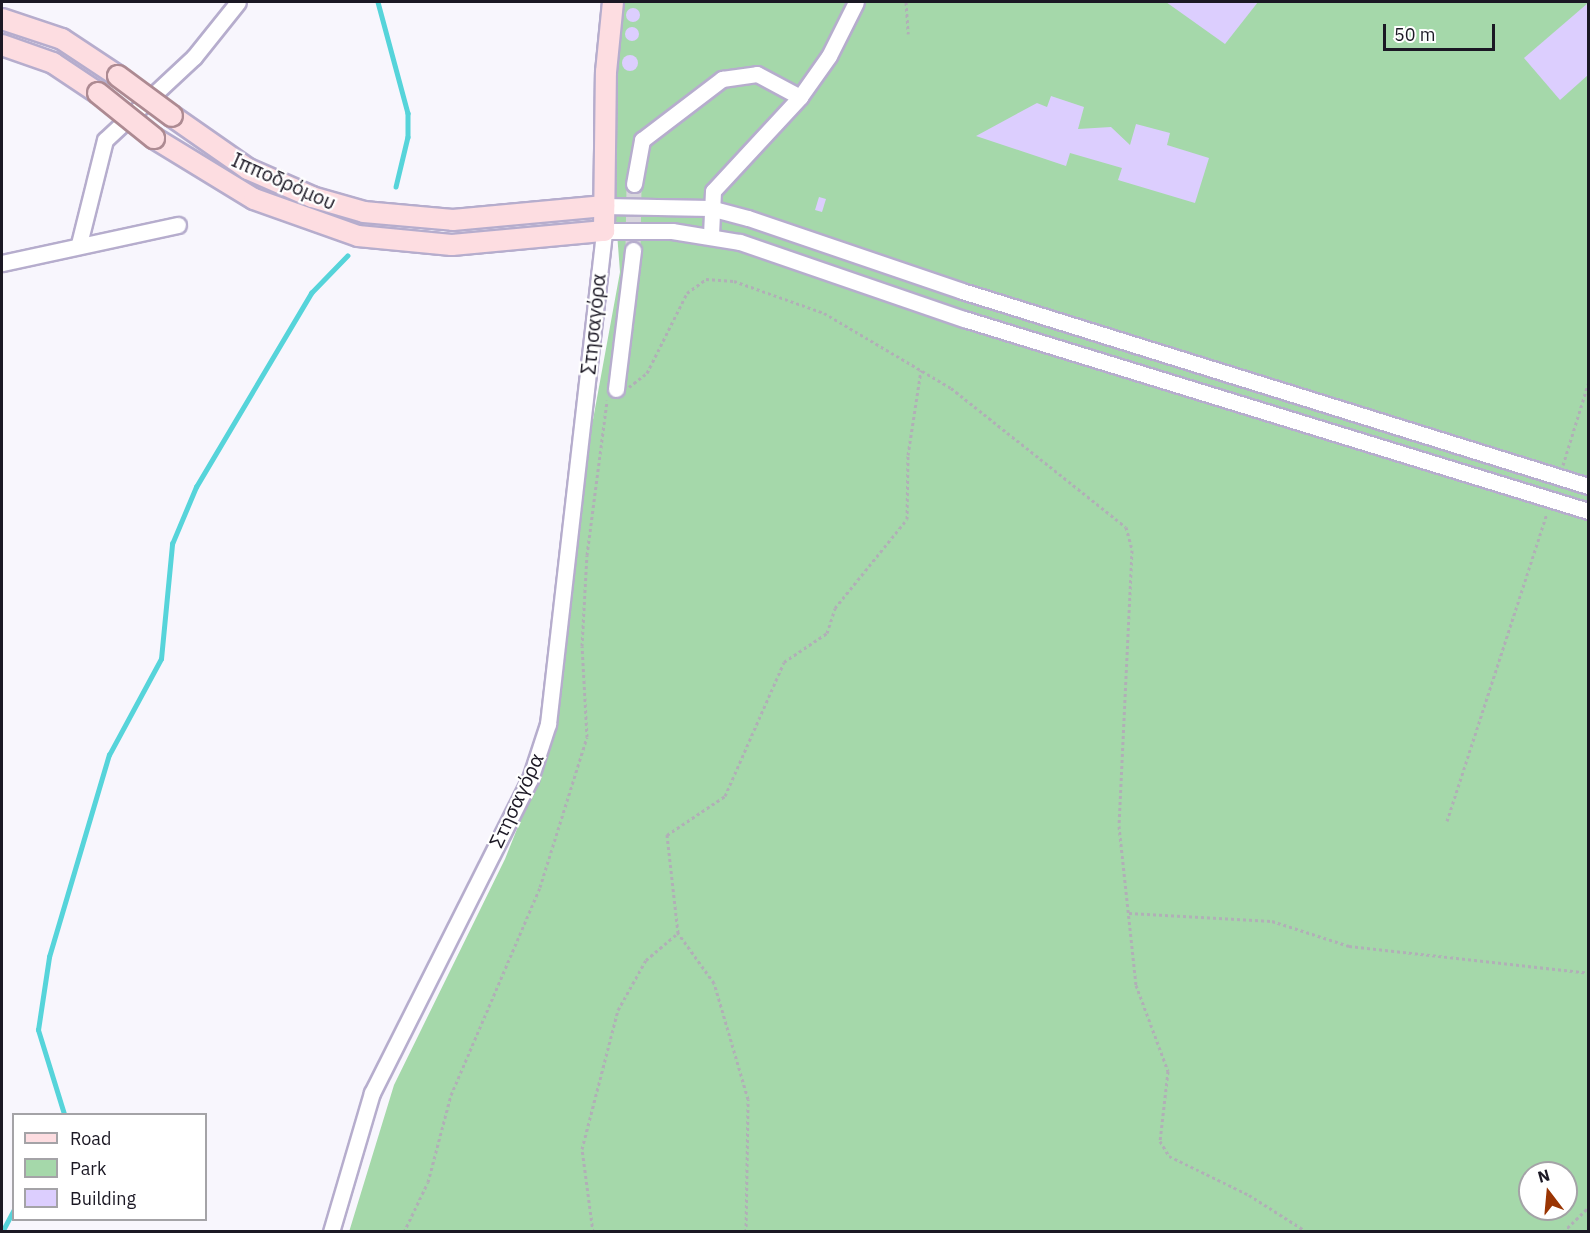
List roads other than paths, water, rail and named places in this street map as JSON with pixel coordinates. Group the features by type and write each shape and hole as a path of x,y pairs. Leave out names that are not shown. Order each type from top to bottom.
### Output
{"main road":[{"path":"604,231 606,72 613,2"},
{"name":"Ιπποδρόμου","path":"2,19 62,39 248,169 364,212 453,220 604,206"},
{"name":"Ιπποδρόμου","path":"2,45 53,63 98,93 154,138 254,199 357,236 452,245 604,231"}],"street":[{"path":"79,244 105,140 194,57 238,2"},
{"path":"711,235 710,208 728,171 800,97 829,57 856,2"},
{"path":"634,184 642,140 722,79 757,74 800,97"},
{"path":"604,206 710,208 1588,486"},
{"path":"2,263 79,244 178,225"},
{"path":"604,231 711,235 1588,512"},
{"name":"Στησαγόρα","path":"331,1232 372,1093 530,779 548,724 604,231"},
{"path":"616,389 633,250"},
{"path":"1088,354 1096,330"}],"waterway":[{"path":"378,2 408,113 408,137 396,187"},
{"path":"64,1113 38,1030 49,957 109,755 161,659 172,544 196,487 311,293 347,256"},
{"path":"2,1232 12,1213"}],"tunnel":[{"path":"633,250 634,184"}]}
